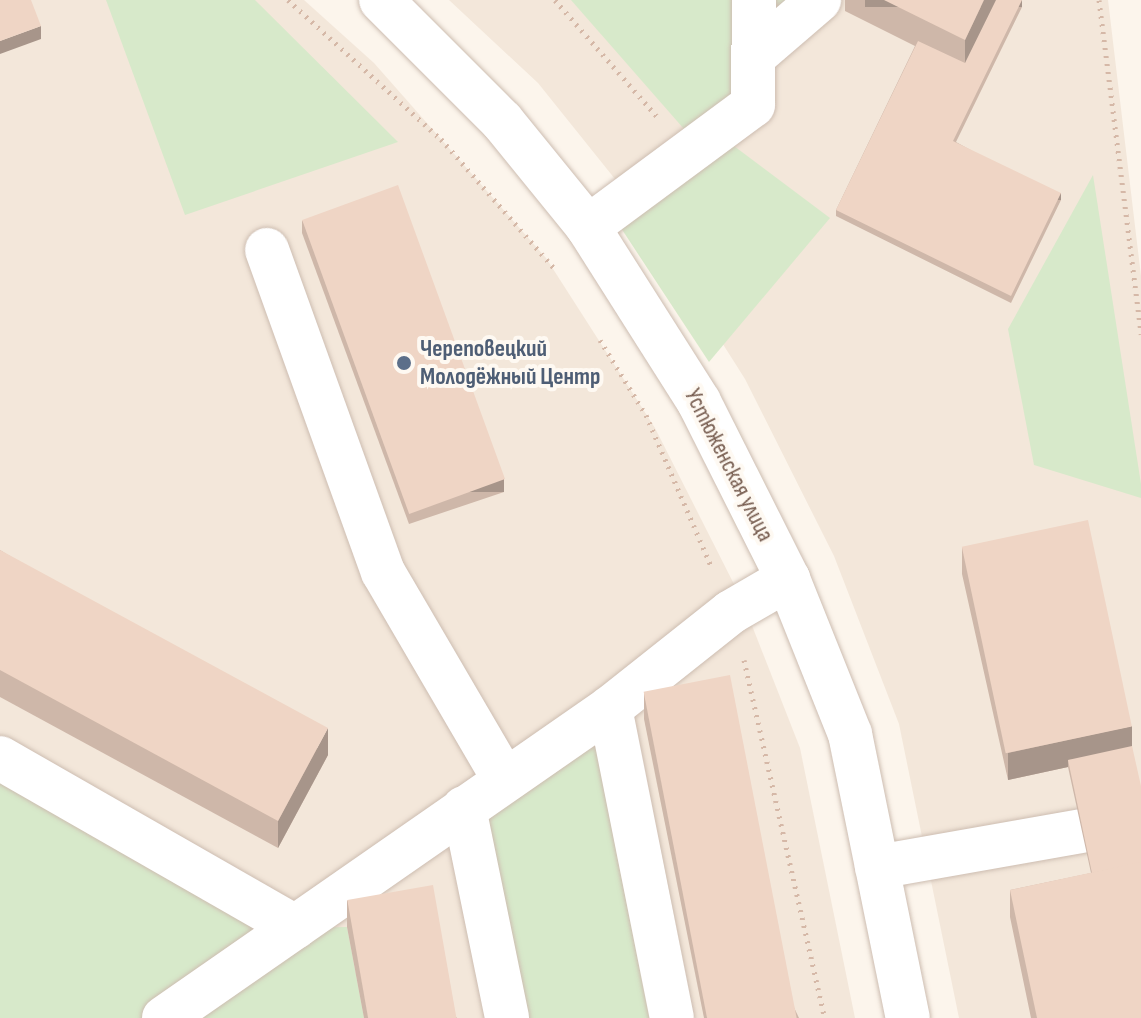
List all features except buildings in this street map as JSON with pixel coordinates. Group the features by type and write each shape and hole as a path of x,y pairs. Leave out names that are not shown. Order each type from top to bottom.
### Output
{"street":[{"name":"Устюженская улица","path":"381,0 502,121 588,227 699,402 788,579 850,734 908,1018"},
{"path":"588,227 753,105 754,0"},
{"path":"754,56 819,0"},
{"path":"267,250 383,572 504,779"},
{"path":"164,1018 610,708 731,612 788,579"},
{"path":"610,708 672,1018"},
{"path":"0,758 295,927"},
{"path":"464,808 507,1018"},
{"path":"877,867 1082,831"}],"path":[{"path":"288,0 441,139 558,272"},
{"path":"555,0 688,153"},
{"path":"1099,0 1141,334"},
{"path":"598,337 646,415 731,612 825,1018"}],"shaded area":[{"path":"0,0 304,0 374,63 546,258 655,428 742,600 800,748 855,1018 0,1018"},
{"path":"449,0 1108,0 1141,276 1141,1018 959,1018 899,724 834,556 745,379 631,199 538,83"}],"green space":[{"path":"106,0 255,0 398,142 185,215"},
{"path":"571,0 802,0 741,100 691,137"},
{"path":"730,143 830,218 709,362 617,222"},
{"path":"1093,175 1141,498 1034,465 1008,329"},
{"path":"610,708 672,1018 507,1018 464,808"},
{"path":"0,768 278,928 347,927 364,1018 0,1018"}],"place":[{"name":"Череповецкий Молодёжный Центр","path":"404,363"}]}
